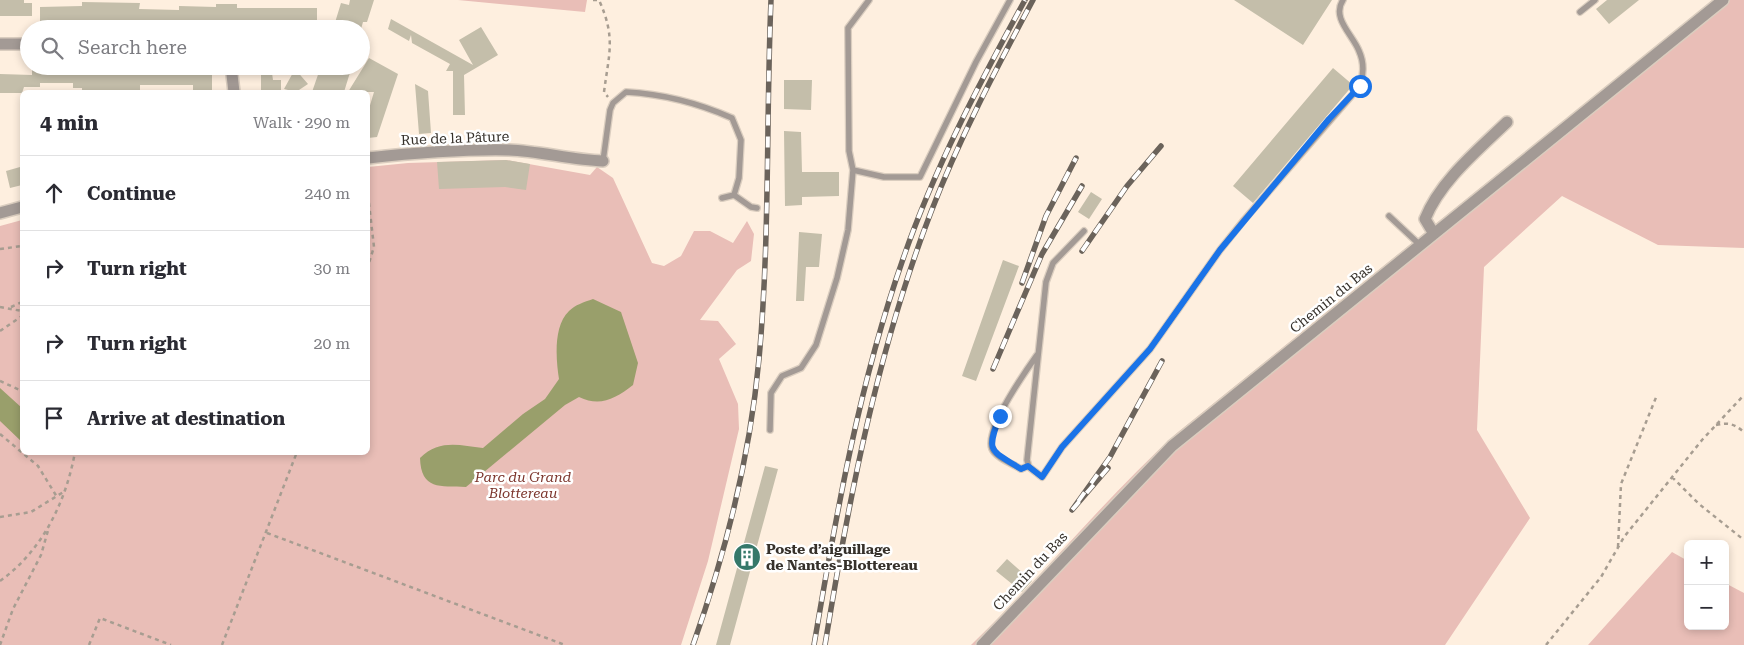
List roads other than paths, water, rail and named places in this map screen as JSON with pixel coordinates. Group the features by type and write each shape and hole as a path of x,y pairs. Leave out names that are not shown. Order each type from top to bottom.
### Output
{"street":[{"name":"Chemin du Bas","path":"982,645 1172,446 1723,0"},
{"path":"0,44 20,44"},
{"path":"232,75 234,90"},
{"path":"1434,234 1425,219 1435,201 1466,163 1507,122"},
{"name":"Rue de la Pâture","path":"370,158 423,152 511,150 580,160 603,160"},
{"path":"0,213 20,208"}],"lane":[{"path":"770,430 770,393 782,376 801,368 816,345 834,286 848,230 853,170 849,151 848,28 869,0"},
{"path":"853,170 884,177 920,177 976,62 1010,0"},
{"path":"1084,231 1058,256 1048,274 1027,460 1028,466 1042,477 1062,447 1150,349 1232,235 1360,86 1364,75 1361,56 1340,16 1343,0"},
{"path":"1580,12 1595,0"},
{"path":"603,160 610,110 626,92 654,94 704,106 732,118 741,140 739,178 734,195"},
{"path":"722,198 734,195 751,207 757,208"},
{"path":"1389,216 1420,245"},
{"path":"1028,466 1021,469 996,454 992,449 991,440 1009,396 1038,353"}],"railway":[{"path":"693,645 716,575 735,504 750,432 755,395 765,269 771,0"},
{"path":"814,645 850,450 887,306 915,225 943,160 974,95 1025,0"},
{"path":"825,645 844,535 867,426 895,318 912,265 931,212 966,131 1033,0"},
{"path":"1082,251 1127,186 1161,146"},
{"path":"1022,283 1046,216 1076,158"},
{"path":"993,369 1042,254 1082,186"},
{"path":"1108,468 1072,510 1110,457 1162,361"}],"place":[{"name":"Poste d’aiguillage de Nantes-Blottereau","path":"747,557"}],"park label":[{"name":"Parc du Grand Blottereau","path":"523,486"}]}
